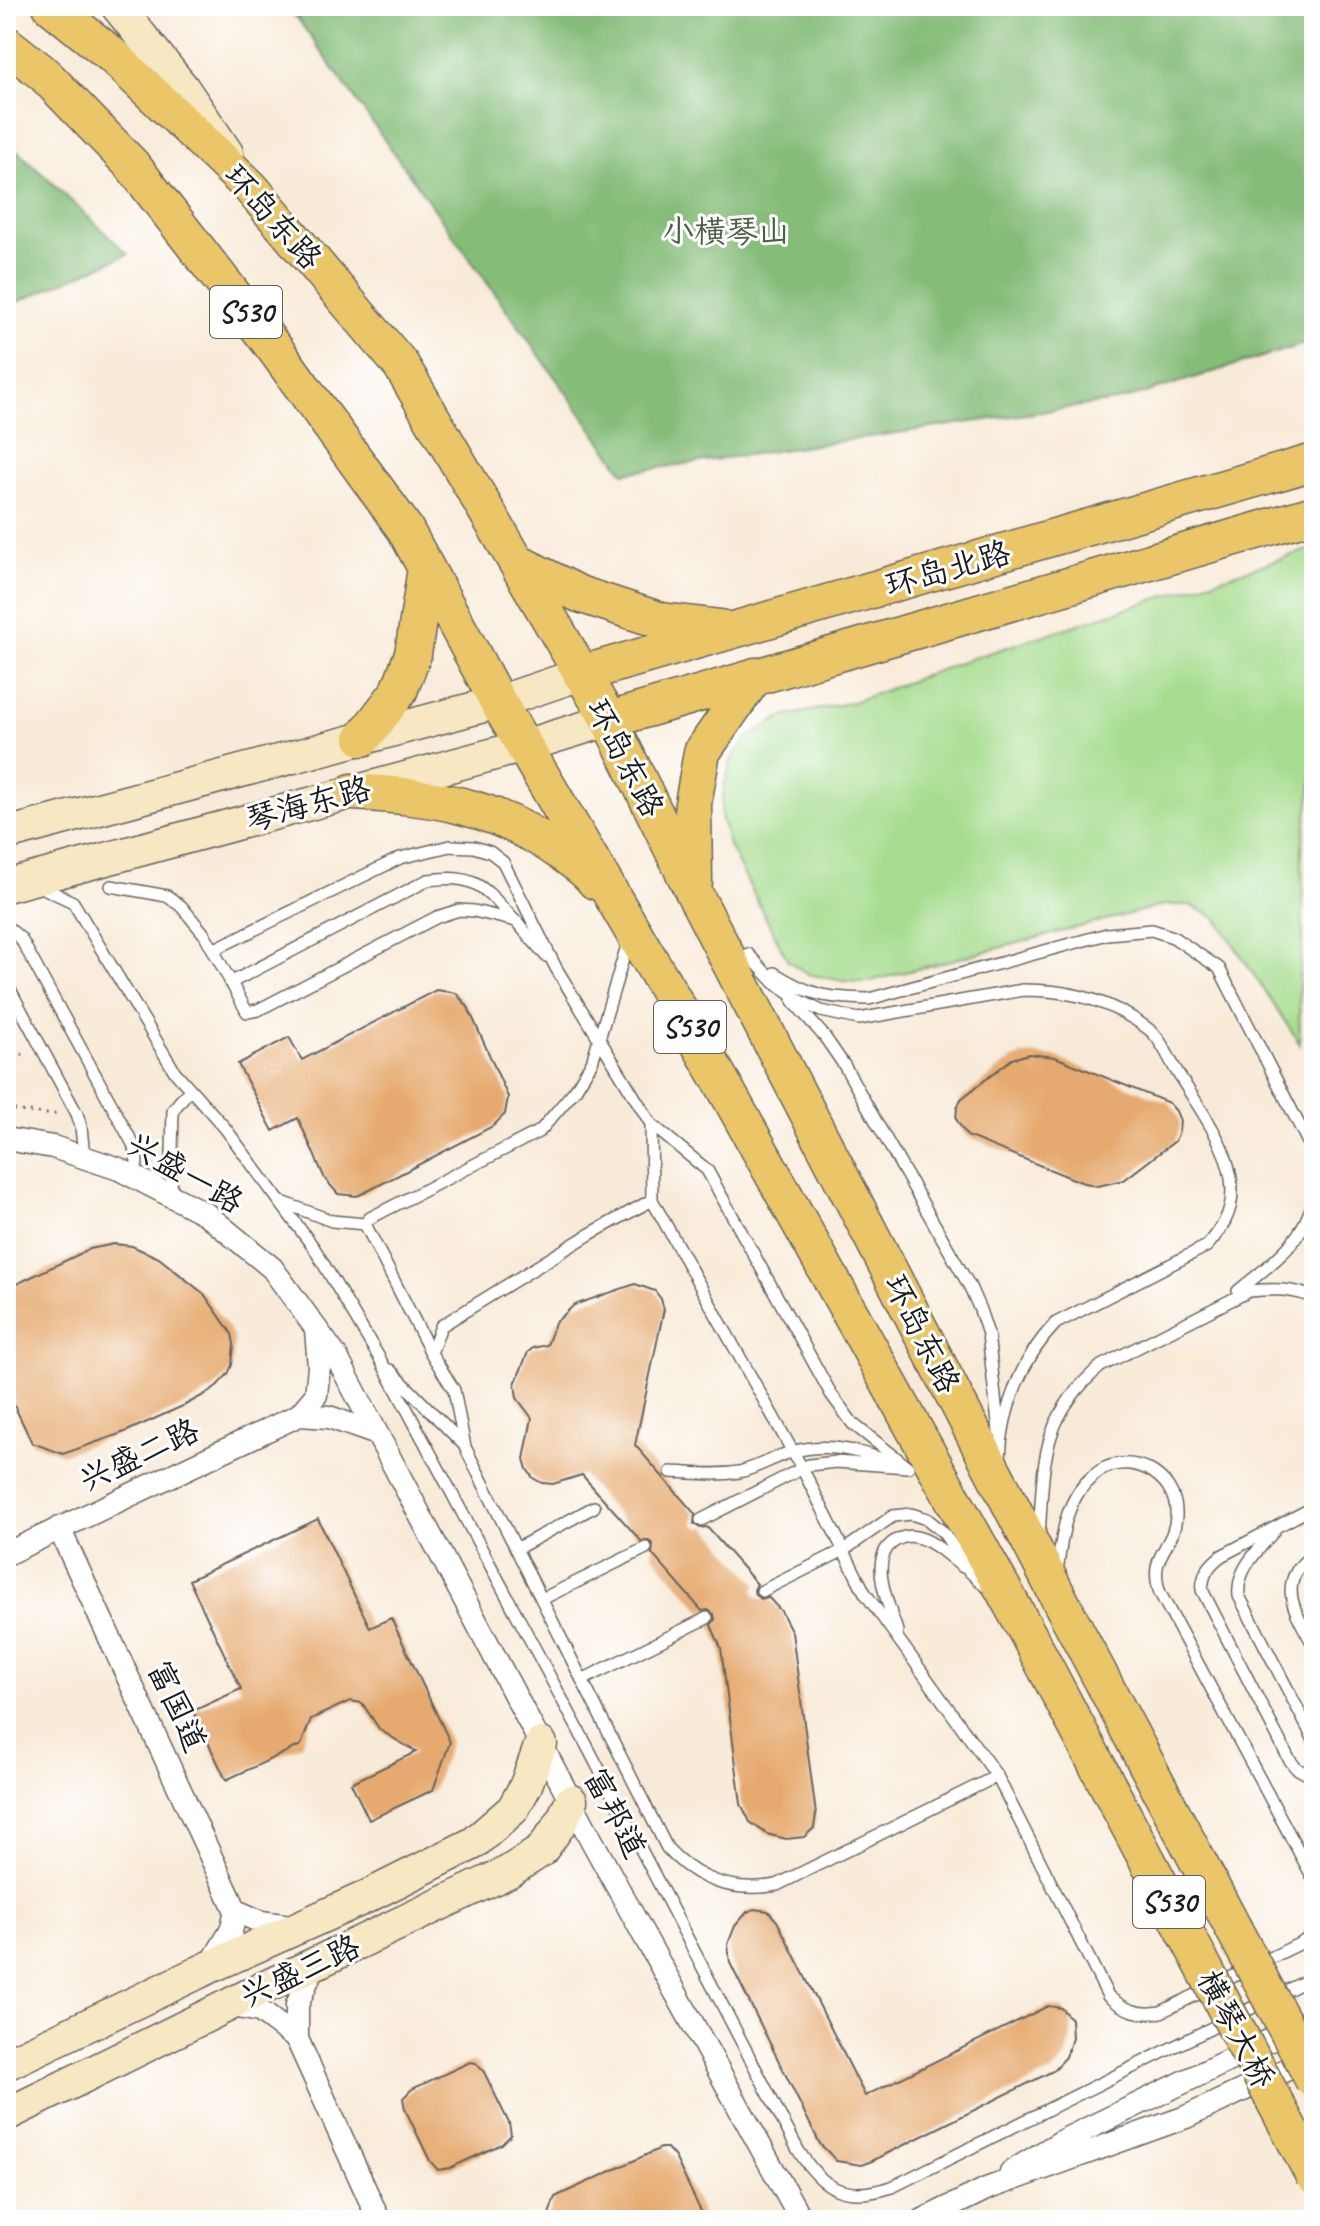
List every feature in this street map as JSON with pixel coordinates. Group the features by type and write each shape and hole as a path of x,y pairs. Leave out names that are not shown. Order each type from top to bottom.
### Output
{"main road":[{"name":"环岛东路","path":"51,6 113,56 251,188 401,365 609,720 694,893 1059,1597"},
{"path":"117,6 183,88 251,188"},
{"name":"环岛东路","path":"6,44 44,74 132,165 275,349 405,529 498,702 724,1086 925,1476 1018,1619"},
{"path":"6,65 44,74"},
{"name":"环岛北路","path":"581,674 1314,462"},
{"name":"环岛北路","path":"609,720 1314,514"},
{"path":"518,563 579,594 662,621 738,630"},
{"path":"363,738 399,691 413,654 426,568"},
{"name":"琴海东路","path":"6,834 498,702 581,674"},
{"path":"694,893 693,804 702,752 755,676"},
{"name":"琴海东路","path":"11,884 524,746 609,720"},
{"path":"352,792 417,796 463,804 493,814 547,842 589,873 632,927"},
{"name":"横琴大桥","path":"1059,1597 1314,2081"},
{"name":"横琴大桥","path":"1018,1619 1314,2176"},
{"name":"兴盛三路","path":"6,2064 474,1843 513,1809 526,1785 541,1744"},
{"name":"兴盛三路","path":"20,2108 508,1872 541,1851 561,1823 571,1801"},
{"path":"6,2045 49,2044"},
{"path":"6,2143 20,2108"}],"street":[{"name":"兴盛一路","path":"6,1139 84,1156 135,1177 206,1214 272,1268 336,1356 377,1434"},
{"path":"299,1415 316,1395 319,1367 316,1328"},
{"path":"299,1415 329,1417 377,1434"},
{"name":"兴盛二路","path":"6,1554 299,1415"},
{"name":"富邦道","path":"377,1434 571,1801 801,2220"},
{"name":"富国道","path":"59,1528 236,1911"},
{"path":"210,1967 231,1931 236,1911 261,1922 298,1928"},
{"path":"314,1965 297,2005 297,2039 379,2220"},
{"path":"228,2005 260,2011 297,2039"},
{"path":"923,2220 986,2189 1064,2140 1314,2019"},
{"path":"986,2189 1186,2117 1314,2057"}],"lane":[{"path":"213,950 400,858 450,846 474,847 490,852 503,862 556,968 651,1124 707,1170 831,1394 853,1424 925,1476"},
{"path":"230,983 428,880 452,876 475,882 516,921 556,968"},
{"path":"11,884 43,886 73,902 175,1072 225,1128 314,1248 380,1359 814,2175 833,2189 855,2194 874,2193 915,2177 1314,1977"},
{"path":"111,886 167,896 181,906 205,935 243,1008 252,1012 437,917 459,910 516,921"},
{"path":"694,893 740,946 808,1015 844,1065 970,1287 988,1334 1000,1445 998,1482"},
{"path":"6,926 21,939 133,1144 137,1161 135,1177"},
{"path":"365,1224 370,1218 540,1131 575,1090 592,1062 632,927"},
{"path":"740,946 801,990 832,998 869,999 1107,934 1152,930 1173,937 1219,968 1314,1154"},
{"path":"6,982 77,1114 84,1156"},
{"path":"775,983 821,1011 859,1019 1023,990 1049,990 1104,1002 1154,1034 1215,1136 1229,1169 1232,1192 1229,1213 1221,1230 1207,1246 1056,1323 1041,1339 1021,1373 1000,1445"},
{"path":"171,1198 173,1110 190,1089"},
{"path":"651,1124 652,1200 793,1451 865,1593 997,1776 1108,1996 1127,2010 1161,2012 1314,1934"},
{"path":"1307,1141 1314,1162"},
{"path":"1224,1301 1282,1255 1299,1237 1311,1214 1314,1198"},
{"path":"431,1353 441,1326 590,1234 652,1200"},
{"path":"281,1202 332,1221 365,1224"},
{"path":"365,1224 431,1353 454,1390 465,1447 516,1549 667,1848 689,1869 731,1887 777,1885 997,1776"},
{"path":"1037,1557 1048,1442 1068,1399 1083,1381 1101,1366 1249,1291 1276,1288 1314,1298"},
{"path":"380,1359 465,1447"},
{"path":"671,1472 715,1475 743,1471 793,1451 820,1447 851,1448 925,1476"},
{"path":"701,1520 809,1465 836,1462 925,1476"},
{"path":"1059,1597 1067,1514 1089,1479 1108,1467 1130,1463 1152,1470 1173,1496 1176,1518 1174,1529 1156,1564 1160,1593 1314,1880"},
{"path":"516,1549 594,1507"},
{"path":"1314,1507 1210,1564 1203,1576 1202,1590 1289,1759 1296,1768 1314,1778"},
{"path":"762,1591 844,1550 893,1516 911,1514 927,1519 943,1532 969,1571"},
{"path":"1280,1525 1243,1569 1239,1596 1314,1740"},
{"path":"900,1639 881,1570 882,1556 889,1545 901,1537 915,1536 927,1541 969,1571 1018,1619"},
{"path":"542,1599 646,1548"},
{"path":"1314,1554 1295,1574 1291,1598 1314,1646"},
{"path":"582,1680 707,1618"},
{"path":"1314,1845 1314,1863"}],"path":[{"path":"6,1059 26,1053 20,1042"},
{"path":"6,1109 60,1115 53,1104"}],"green space":[{"name":"小橫琴山","path":"281,6 1314,6 1314,341 1122,400 624,473 297,18"},
{"path":"6,140 128,254 6,307"},
{"path":"1314,548 1314,771 1302,848 1300,1044 1216,918 1190,905 1164,905 867,982 808,974 788,961 729,846 721,816 724,786 732,759 747,738 782,717 853,702 970,659"}],"building":[{"path":"436,990 456,993 468,1007 508,1097 505,1114 493,1126 366,1192 357,1196 338,1194 325,1179 298,1118 273,1131 238,1064 289,1037 302,1060"},
{"path":"1029,1054 1055,1057 1169,1103 1180,1121 1175,1141 1124,1180 1098,1186 967,1136 956,1119 961,1099 1012,1059"},
{"path":"114,1244 132,1246 159,1258 204,1294 232,1334 232,1365 213,1390 185,1405 125,1432 63,1454 32,1443 6,1388 6,1289 90,1249"},
{"path":"635,1284 655,1291 664,1309 635,1445 695,1514 694,1524 700,1528 707,1527 757,1584 755,1595 761,1599 768,1597 781,1611 792,1632 816,1814 814,1828 804,1837 786,1839 767,1834 750,1822 741,1804 721,1648 711,1625 714,1614 708,1610 702,1611 652,1554 653,1544 647,1540 641,1541 582,1475 553,1484 542,1483 533,1478 527,1469 524,1459 532,1418 517,1398 515,1384 528,1352 547,1345 555,1323 574,1305"},
{"path":"318,1519 370,1628 391,1618 450,1742 433,1790 369,1820 351,1783 416,1752 380,1730 362,1703 350,1701 311,1719 301,1745 226,1780 193,1711 241,1689 189,1580"},
{"path":"754,1909 768,1911 777,1921 865,2096 1048,2006 1061,2008 1071,2019 1072,2038 1066,2057 1053,2071 872,2161 861,2165 837,2161 820,2144 730,1963 728,1944 735,1926 747,1912"},
{"path":"470,2062 476,2063 484,2072 509,2123 511,2135 502,2144 450,2168 438,2170 430,2161 405,2109 403,2098 412,2089"},
{"path":"661,2148 667,2148 675,2157 705,2220 547,2220 555,2197"}]}
